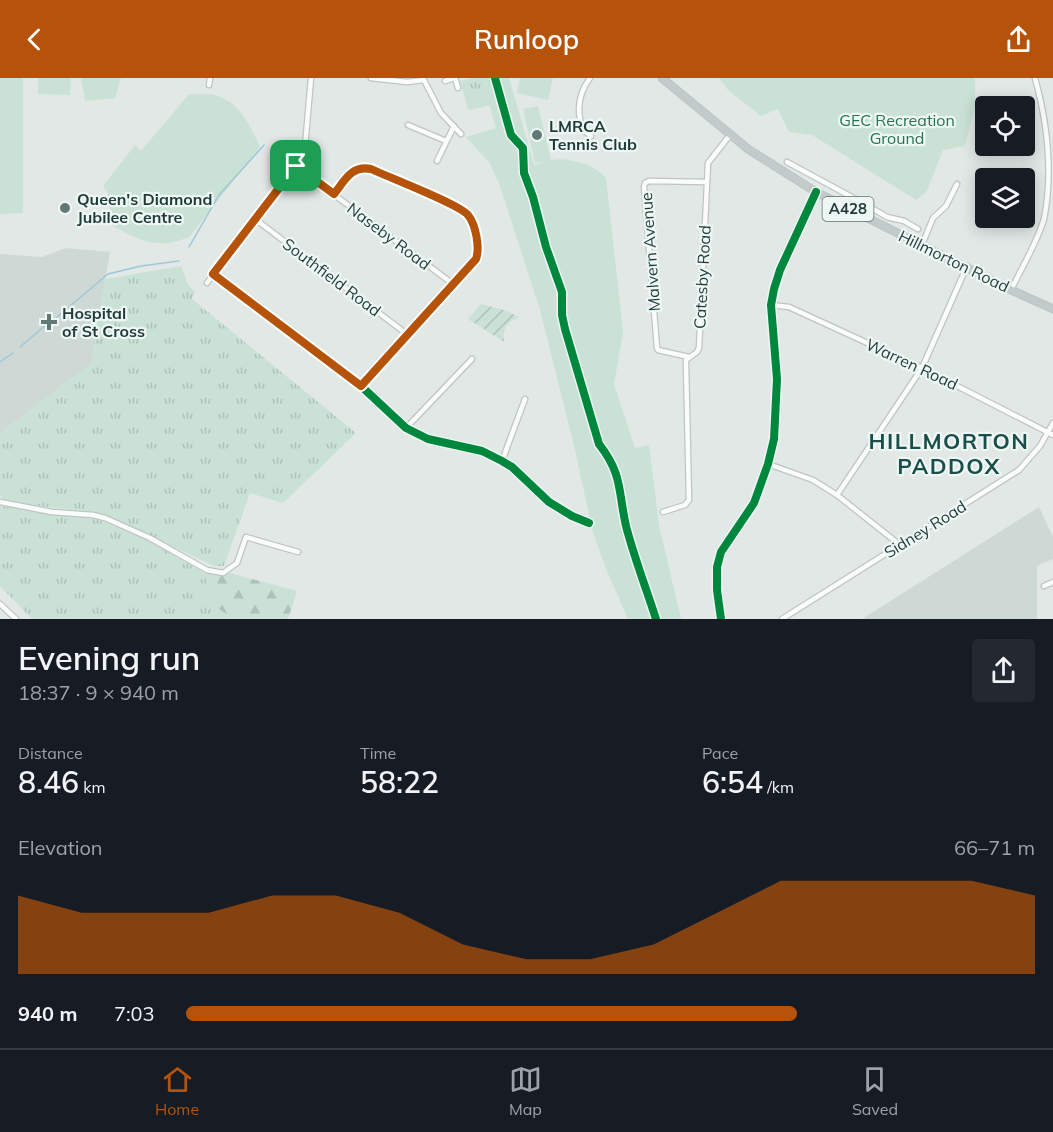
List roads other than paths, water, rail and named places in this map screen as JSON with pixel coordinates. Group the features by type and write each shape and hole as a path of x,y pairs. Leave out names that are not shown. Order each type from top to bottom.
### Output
{"highway":[{"name":"Hillmorton Road","path":"663,78 730,135 816,192 1053,309"}],"street":[{"path":"209,85 210,78"},
{"path":"207,282 296,166 305,147 311,78"},
{"path":"371,78 407,82 424,80 441,113 461,134"},
{"path":"445,81 454,78 458,88"},
{"path":"591,78 579,102 583,130 591,136"},
{"path":"1011,290 1043,221 1047,204 1047,142 1044,111 1035,78"},
{"path":"408,125 446,141"},
{"path":"437,161 454,126"},
{"path":"577,135 583,130"},
{"name":"Catesby Road","path":"663,512 685,505 689,500 686,360 699,348 708,163 730,135"},
{"name":"Hillmorton Road","path":"787,162 887,217 904,221 918,229"},
{"name":"Naseby Road","path":"296,166 453,284"},
{"path":"334,194 350,174 364,168 371,169 458,208 470,220 478,248 476,259 361,386"},
{"name":"Malvern Avenue","path":"689,357 657,348 645,183 706,182"},
{"path":"922,245 933,218 946,206 957,184"},
{"path":"721,619 717,567 721,552 754,503 774,439 777,368 771,305 780,270 816,192"},
{"path":"855,213 861,202"},
{"name":"Southfield Road","path":"255,219 408,334"},
{"path":"837,495 922,368 967,266"},
{"path":"213,274 361,386 406,428 428,440 482,451 502,461 512,467 549,502 589,523"},
{"name":"Warren Road","path":"771,305 789,308 922,368 1051,433"},
{"path":"406,428 472,359"},
{"path":"502,461 525,399"},
{"name":"Sidney Road","path":"782,619 1019,470 1051,433 1053,423"},
{"path":"768,464 813,480 837,495 900,545"},
{"path":"0,502 52,512 93,515 150,538 207,570 223,573 237,563 246,537 298,552"},
{"path":"1044,585 1052,583 1053,590"},
{"path":"0,604 16,619"}],"waterway":[{"path":"189,247 219,195 264,145"},
{"path":"57,317 108,274 141,266 179,261"},
{"path":"20,347 46,325"},
{"path":"0,362 13,353"}],"place":[{"name":"LMRCA Tennis Club","path":"537,135"},
{"name":"Queen's Diamond Jubilee Centre","path":"65,208"},
{"name":"Hospital of St Cross","path":"49,322"}],"district":[{"name":"HILLMORTON PADDOX","path":"949,454"}],"park label":[{"name":"GEC Recreation Ground","path":"897,129"}]}
